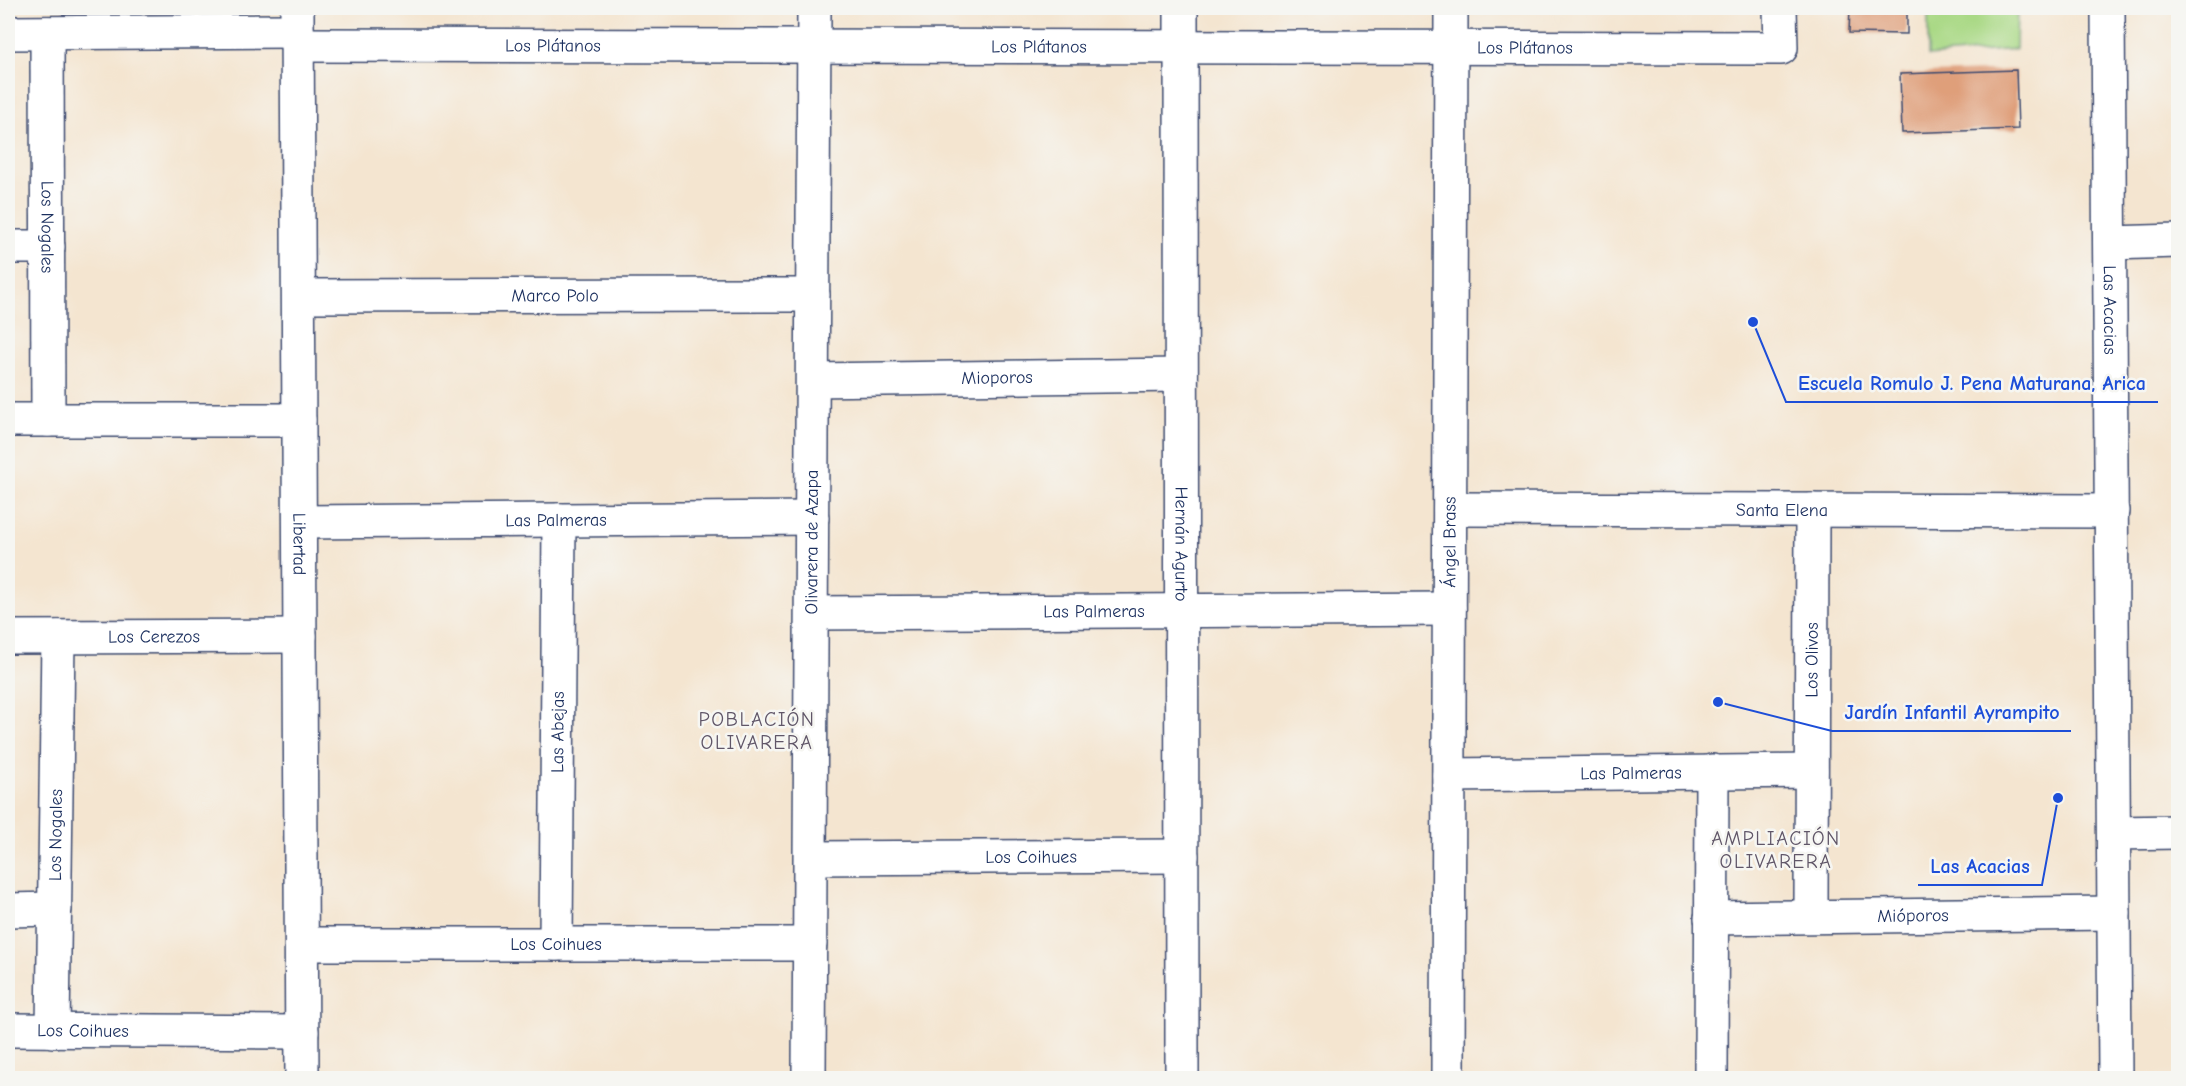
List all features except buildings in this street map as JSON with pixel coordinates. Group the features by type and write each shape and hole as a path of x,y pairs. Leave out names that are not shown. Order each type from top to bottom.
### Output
{"street":[{"name":"Olivarera de Azapa","path":"809,1078 814,8"},
{"name":"Hernán Agurto","path":"1181,8 1182,1078"},
{"name":"Ángel Brass","path":"1448,1078 1451,8"},
{"name":"Los Plátanos","path":"8,33 297,28 814,46 1781,48 1780,8"},
{"name":"Las Acacias","path":"2108,8 2115,1078"},
{"name":"Libertad","path":"297,28 303,1078"},
{"name":"Los Nogales","path":"47,33 48,420"},
{"path":"2110,243 2178,241"},
{"path":"8,247 48,247"},
{"name":"Marco Polo","path":"299,296 813,295"},
{"name":"Mioporos","path":"813,380 1181,375"},
{"path":"8,420 299,420"},
{"name":"Santa Elena","path":"1450,509 2112,511"},
{"name":"Los Olivos","path":"1810,916 1812,510"},
{"name":"Las Palmeras","path":"300,522 812,518"},
{"name":"Las Abejas","path":"556,944 559,520"},
{"name":"Las Palmeras","path":"812,613 1449,609"},
{"name":"Los Cerezos","path":"8,637 300,636"},
{"name":"Los Nogales","path":"53,1031 58,637"},
{"path":"1711,1078 1712,771"},
{"name":"Las Palmeras","path":"1449,775 1811,771"},
{"path":"2114,833 2178,832"},
{"name":"Los Coihues","path":"811,858 1182,856"},
{"path":"8,910 55,909"},
{"name":"Mióporos","path":"1711,918 2114,913"},
{"name":"Los Coihues","path":"302,944 810,944"},
{"name":"Los Coihues","path":"8,1030 302,1032"}],"green space":[{"path":"1928,8 2017,8 2016,49 1928,56"}],"place":[{"name":"Escuela Romulo J. Pena Maturana, Arica","path":"1753,322"},
{"name":"Jardín Infantil Ayrampito","path":"1718,702"},
{"name":"Las Acacias","path":"2058,798"}],"district":[{"name":"POBLACIÓN OLIVARERA","path":"757,730"},
{"name":"AMPLIACIÓN OLIVARERA","path":"1776,850"}]}
